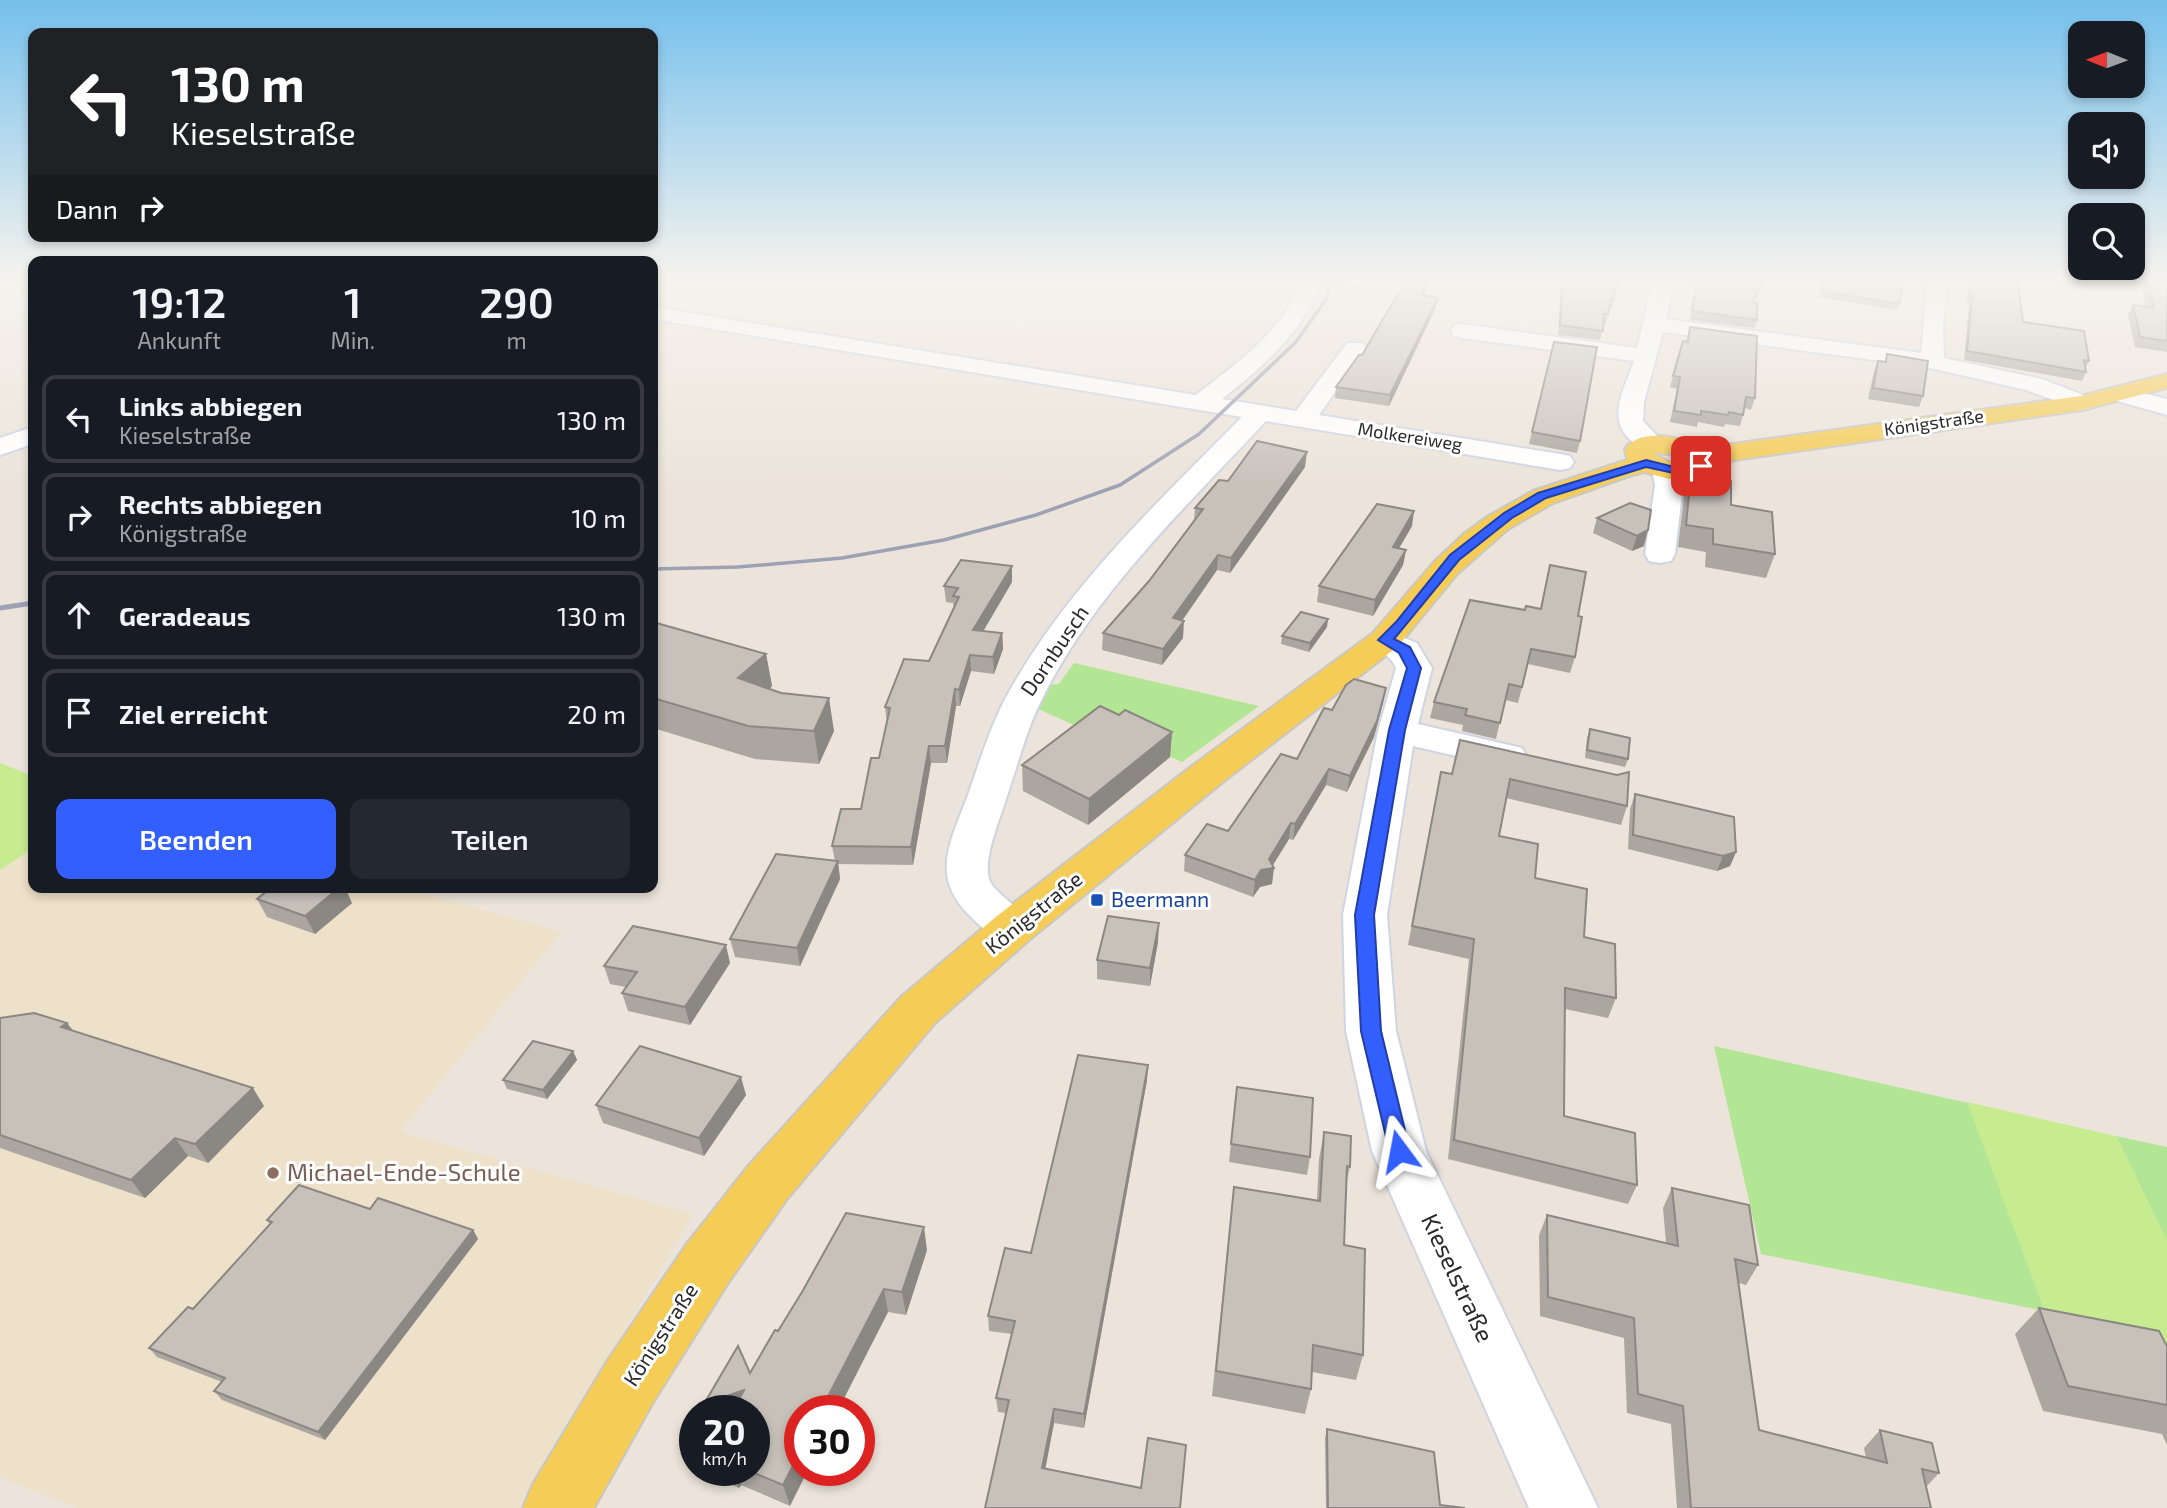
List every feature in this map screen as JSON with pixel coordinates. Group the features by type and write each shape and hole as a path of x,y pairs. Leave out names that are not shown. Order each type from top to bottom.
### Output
{"main road":[{"name":"Königstraße","path":"557,1508 658,1339 707,1264 768,1182 918,1010 1013,928 1210,772 1385,640 1455,558 1508,516 1542,496 1655,459 1696,469 1701,466 1700,457 2081,403 2167,381"}],"street":[{"path":"862,347 1201,403 1272,347"},
{"path":"1583,347 1647,356"},
{"path":"1649,347 1632,402 1630,421 1669,485 1660,554"},
{"path":"1830,347 1932,361 1940,365 2033,384 2081,403"},
{"path":"1932,347 1932,361"},
{"path":"1302,420 1355,348"},
{"path":"2119,394 2167,407"},
{"name":"Molkereiweg","path":"1201,403 1560,462"},
{"name":"Dornbusch","path":"1013,928 985,903 968,882 969,861 979,818 1023,698 1058,642 1115,566 1260,413"},
{"path":"0,447 28,437"},
{"name":"Kieselstraße","path":"1385,640 1405,650 1414,668 1397,730 1364,915 1371,1031 1399,1151 1564,1508"},
{"path":"1397,730 1544,764"}],"shaded area":[{"name":"Michael-Ende-Schule","path":"28,851 28,893 423,893 561,932 400,1132 693,1214 522,1508 78,1508 0,1477 0,870"}],"green space":[{"path":"1074,663 1259,706 1182,762 1125,736 1076,726 1036,708 1048,685 1059,684"},
{"path":"0,763 28,774 28,851 0,870"},
{"path":"1714,1046 1968,1103 2045,1311 1761,1254"},
{"path":"1967,1102 2116,1136 2167,1241 2167,1359 2045,1311"},
{"path":"2116,1136 2167,1147 2167,1241"}],"building":[{"path":"1366,347 1414,347 1390,395 1336,387 1359,355 1362,355"},
{"path":"1553,347 1597,347 1580,441 1532,432"},
{"path":"1681,347 1757,347 1755,398 1746,397 1743,415 1701,411 1701,415 1674,411 1680,377 1673,376"},
{"path":"1967,347 2087,347 2089,361 2084,360 2086,372 1967,351"},
{"path":"1887,354 1928,361 1923,396 1873,388 1878,361 1886,362"},
{"path":"1257,441 1307,452 1231,558 1218,555 1173,618 1184,621 1163,649 1103,633 1149,581 1203,509 1195,508 1219,480 1228,481"},
{"path":"1691,475 1731,481 1731,505 1772,512 1775,554 1713,544 1713,529 1686,525"},
{"path":"1630,503 1651,510 1648,530 1637,536 1597,518"},
{"path":"1377,504 1414,511 1393,547 1406,550 1375,600 1319,586"},
{"path":"961,560 1012,566 973,630 1002,633 993,657 970,655 959,690 955,689 945,746 929,746 911,847 832,846 841,809 861,809 871,758 879,758 890,708 885,707 904,659 929,661 959,597 953,596 958,588 944,586"},
{"path":"1550,565 1586,572 1578,616 1582,617 1575,657 1531,649 1522,687 1509,684 1500,723 1465,715 1467,709 1434,702 1470,600 1525,610 1526,606 1541,609"},
{"path":"1301,612 1328,619 1310,643 1282,636"},
{"path":"658,623 766,654 738,678 781,693 829,698 814,731 748,726 658,699"},
{"path":"1354,679 1386,688 1377,721 1350,776 1329,769 1295,824 1291,823 1269,859 1274,868 1261,870 1255,880 1185,855 1207,824 1228,831 1281,754 1297,759 1324,708 1332,710 1346,685"},
{"path":"1100,706 1119,715 1125,710 1172,732 1089,799 1022,765"},
{"path":"1590,729 1630,738 1628,759 1587,750"},
{"path":"1460,740 1617,775 1629,772 1627,806 1510,779 1499,836 1538,844 1535,878 1587,889 1584,937 1615,944 1616,998 1565,988 1564,1116 1635,1133 1637,1185 1454,1140 1474,939 1412,926 1441,772 1452,774"},
{"path":"1635,794 1734,817 1736,852 1723,856 1633,835"},
{"path":"776,854 838,861 797,948 730,939"},
{"path":"264,893 333,893 305,916 257,899"},
{"path":"1108,916 1159,923 1150,968 1097,960"},
{"path":"633,926 726,945 685,1007 622,993 637,972 604,966"},
{"path":"34,1013 67,1023 61,1027 253,1088 195,1144 175,1138 131,1180 0,1135 0,1018"},
{"path":"533,1041 573,1051 543,1090 503,1080"},
{"path":"640,1046 741,1077 699,1138 596,1105"},
{"path":"1078,1055 1148,1065 1084,1414 1054,1409 1042,1468 1141,1488 1148,1438 1186,1445 1180,1508 985,1508 1009,1400 996,1398 1015,1321 988,1316 1005,1248 1031,1253"},
{"path":"1237,1087 1313,1098 1310,1157 1231,1144"},
{"path":"1324,1132 1351,1136 1344,1245 1365,1249 1363,1355 1313,1345 1311,1389 1216,1371 1234,1187 1320,1201"},
{"path":"299,1185 370,1209 378,1198 473,1230 318,1432 214,1391 225,1378 149,1348 188,1307 193,1309 272,1222 267,1220"},
{"path":"1672,1188 1749,1205 1758,1265 1735,1259 1759,1430 1887,1463 1880,1430 1932,1443 1939,1473 1922,1469 1931,1508 1691,1508 1683,1406 1638,1394 1634,1318 1548,1297 1547,1215 1678,1246"},
{"path":"846,1213 924,1227 902,1292 884,1289 829,1395 784,1395 783,1485 770,1480 770,1395 741,1395 744,1390 730,1395 709,1395 738,1346 750,1373 775,1330 778,1331"},
{"path":"2039,1308 2159,1331 2167,1346 2167,1405 2068,1386"},
{"path":"1327,1429 1434,1452 1440,1505 1465,1508 1328,1508"}],"railway":[{"path":"658,569 738,567 842,558 944,540 1036,515 1120,485 1199,434 1290,347"},
{"path":"0,608 28,604"}],"place":[{"name":"Beermann","path":"1097,900"},
{"name":"Michael-Ende-Schule","path":"273,1173"}],"route":[{"path":"1399,1151 1371,1031 1364,915 1397,730 1414,668 1405,650 1385,640 1455,558 1508,516 1542,496 1646,463 1678,471 1688,471 1701,466"}]}
